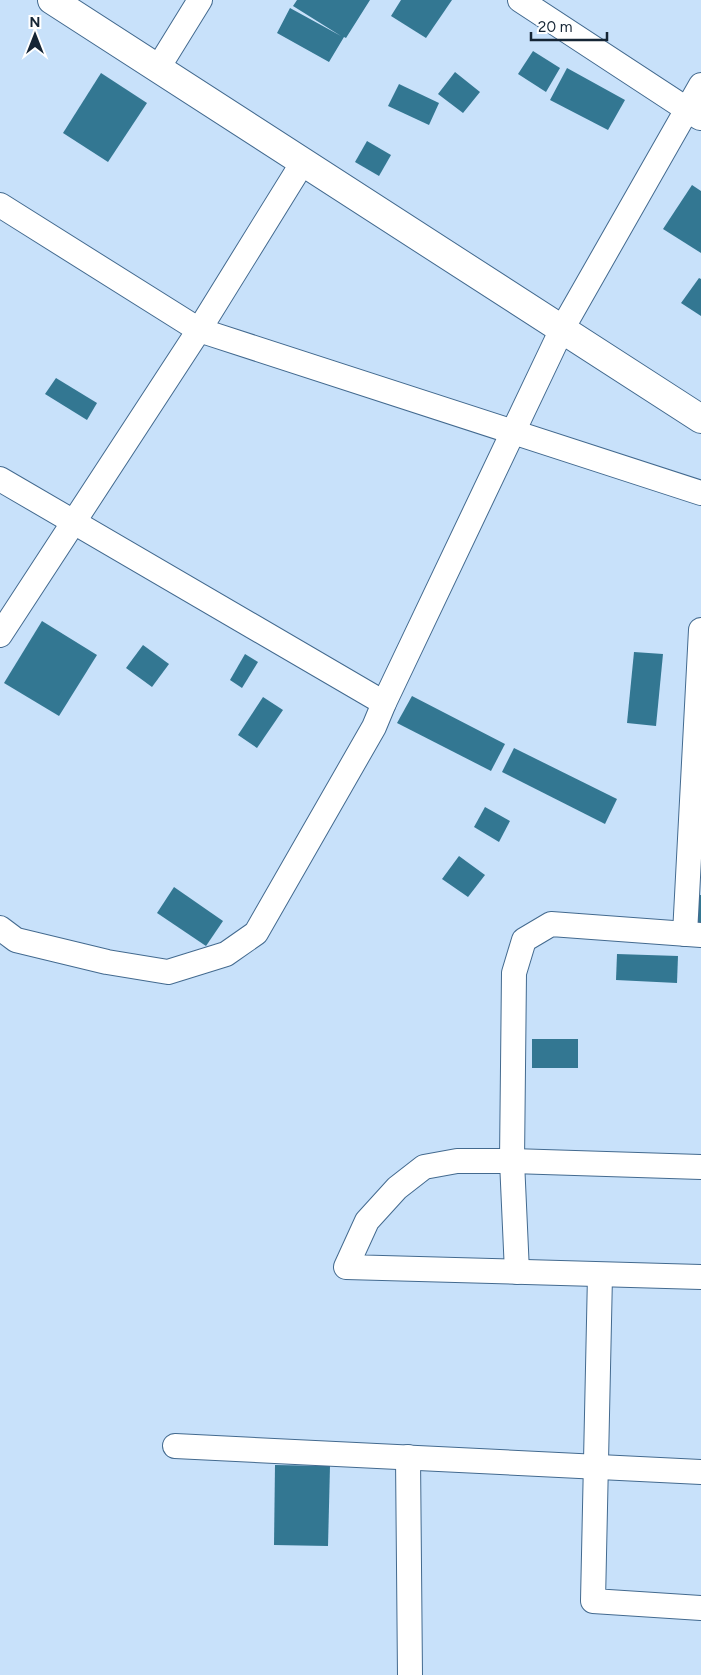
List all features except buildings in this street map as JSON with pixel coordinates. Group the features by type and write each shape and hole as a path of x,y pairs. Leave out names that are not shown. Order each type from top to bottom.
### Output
{"street":[{"path":"52,0 701,419"},
{"path":"158,68 200,0"},
{"path":"520,0 694,114"},
{"path":"0,928 16,940 107,962 168,972 226,954 256,933 374,727 562,329 694,114 701,85"},
{"path":"0,635 199,330 303,162"},
{"path":"0,205 199,330 701,494"},
{"path":"0,479 384,703"},
{"path":"517,1272 512,1161 514,973 524,940 551,924 693,935 701,630"},
{"path":"701,1167 512,1161 457,1161 424,1167 397,1188 367,1221 346,1266 701,1278"},
{"path":"600,1274 594,1601 701,1608"},
{"path":"175,1446 701,1472"},
{"path":"408,1457 410,1675"}]}
